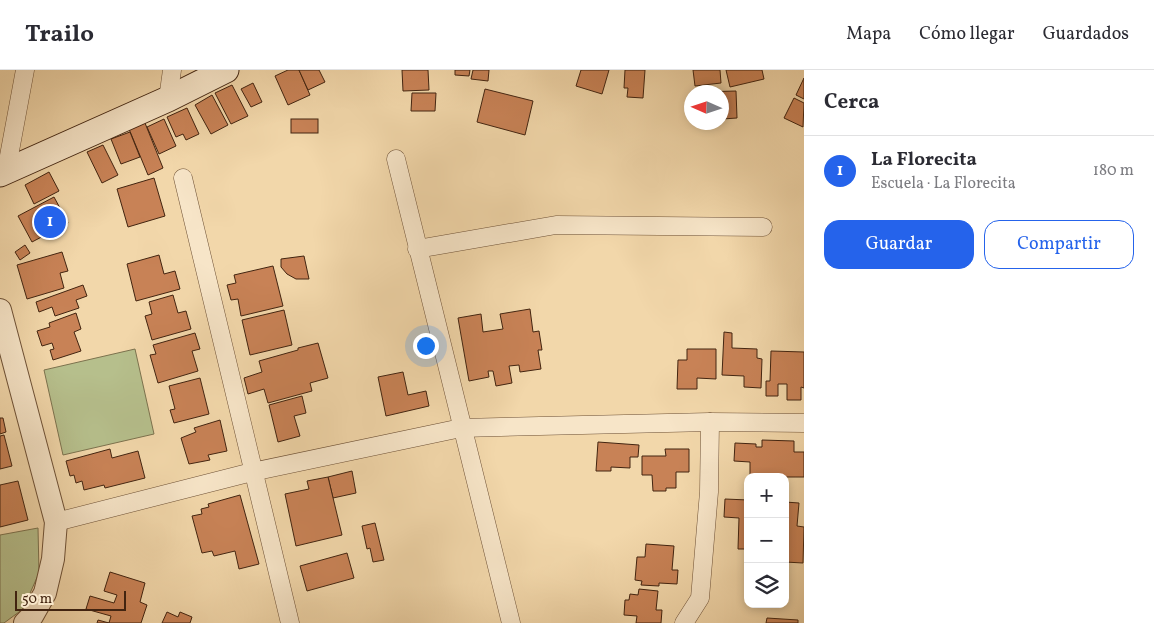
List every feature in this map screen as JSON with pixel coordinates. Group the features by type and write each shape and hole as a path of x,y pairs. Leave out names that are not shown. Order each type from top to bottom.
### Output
{"main road":[{"path":"3,173 168,99 226,70"}],"street":[{"path":"3,173 25,70"},
{"path":"168,99 172,70"},
{"path":"396,159 461,428 511,623"},
{"path":"182,178 290,623"},
{"path":"418,249 556,225 763,227"},
{"path":"0,310 56,522 53,559 44,594 32,616 25,623"},
{"path":"56,522 252,472 461,428 710,422 804,424"},
{"path":"684,623 700,598 709,492 710,422"}],"green space":[{"path":"135,349 154,434 63,455 44,370"},
{"path":"38,528 39,573 23,609 4,623 0,623 0,535"}],"building":[{"path":"288,70 299,70 310,95 288,105 275,76"},
{"path":"299,70 319,70 325,82 308,90"},
{"path":"402,70 428,70 429,90 403,91"},
{"path":"455,70 470,70 469,76 455,75"},
{"path":"473,70 489,70 488,81 471,79"},
{"path":"581,70 609,70 602,94 576,86"},
{"path":"625,70 645,70 643,98 627,97 628,88 624,88"},
{"path":"693,70 720,70 721,83 695,85"},
{"path":"726,70 762,70 764,79 730,87"},
{"path":"804,78 804,99 796,95"},
{"path":"253,83 262,102 251,107 241,89"},
{"path":"232,85 248,116 231,124 215,93"},
{"path":"485,89 533,101 525,135 477,122"},
{"path":"729,91 736,91 737,118 729,119"},
{"path":"412,93 436,93 435,111 411,111"},
{"path":"212,95 228,125 211,134 195,105"},
{"path":"794,98 804,103 803,127 784,118"},
{"path":"187,108 199,134 186,140 183,134 176,137 167,117"},
{"path":"164,119 176,146 159,154 147,127"},
{"path":"291,119 318,119 318,133 291,133"},
{"path":"145,123 163,168 148,175 129,129"},
{"path":"130,132 140,157 121,164 111,139"},
{"path":"103,145 118,175 102,183 87,152"},
{"path":"49,172 59,191 34,204 25,185"},
{"path":"154,178 165,216 128,227 117,189"},
{"path":"54,197 68,223 32,242 18,216"},
{"path":"25,245 30,253 20,260 15,252"},
{"path":"62,252 68,271 60,273 64,288 27,299 17,265"},
{"path":"159,255 164,274 175,271 180,289 136,301 127,264"},
{"path":"304,256 309,279 296,279 287,274 281,267 281,259"},
{"path":"273,266 283,306 241,316 238,299 231,300 227,285 236,283 234,275"},
{"path":"83,285 87,296 76,300 79,308 55,316 52,307 39,312 36,302"},
{"path":"173,295 178,313 186,311 191,329 152,340 145,316 152,314 149,302"},
{"path":"530,309 533,332 539,331 542,350 538,350 541,369 520,372 519,365 509,366 512,383 496,386 493,371 488,371 489,377 469,381 458,318 481,314 483,332 503,329 500,314"},
{"path":"284,310 292,345 250,355 242,320"},
{"path":"76,313 81,329 74,332 81,351 53,360 50,350 54,349 52,343 42,346 37,331 50,327 49,323"},
{"path":"724,332 732,333 732,348 757,349 757,358 762,359 761,388 744,387 744,376 722,375"},
{"path":"195,333 200,349 192,351 198,371 158,383 150,355 156,354 153,345"},
{"path":"318,343 328,378 310,383 312,391 268,403 264,389 248,394 244,378 262,372 259,361"},
{"path":"687,349 716,349 716,379 697,378 697,389 677,389 678,360 687,360"},
{"path":"771,351 804,352 804,388 801,387 801,400 787,400 787,384 778,384 778,396 766,396 766,381 770,381"},
{"path":"403,372 408,395 426,391 429,406 386,416 378,377"},
{"path":"200,378 209,414 174,423 170,410 175,409 169,386"},
{"path":"302,396 306,413 294,416 300,436 278,442 269,405"},
{"path":"0,418 3,418 6,432 0,434"},
{"path":"220,420 227,451 208,455 210,460 189,464 181,438 196,432 194,428"},
{"path":"4,435 12,466 0,469 0,436"},
{"path":"762,440 794,441 794,452 804,452 804,477 789,477 789,473 750,473 750,462 734,461 735,443 756,444 756,447 762,447"},
{"path":"598,442 639,445 638,457 630,457 630,468 611,467 611,471 596,471"},
{"path":"110,449 112,458 138,451 145,478 105,488 104,485 84,490 82,481 76,483 74,475 70,476 66,461"},
{"path":"665,449 689,449 689,472 676,472 676,488 666,488 666,491 653,491 652,475 642,475 642,456 666,456"},
{"path":"352,471 356,493 333,498 328,477"},
{"path":"328,477 342,535 296,546 285,494 309,489 307,481"},
{"path":"18,481 28,520 0,527 0,485"},
{"path":"240,495 259,564 239,569 235,551 214,556 212,551 202,553 192,516 202,514 201,509 209,507 208,504"},
{"path":"725,499 744,500 744,549 738,549 739,518 724,517"},
{"path":"789,502 799,503 797,526 804,527 803,563 789,562"},
{"path":"375,523 384,560 373,562 370,548 367,549 362,526"},
{"path":"646,544 674,546 672,570 678,570 677,584 641,585 642,581 635,580 637,557 645,557"},
{"path":"347,553 354,578 307,591 300,566"},
{"path":"110,572 145,583 140,602 147,605 141,623 109,623 111,616 86,609 90,596 114,603 117,595 104,591"},
{"path":"639,589 658,591 656,610 662,610 661,623 636,623 637,616 624,615 625,600 629,600 630,594 638,595"},
{"path":"167,612 178,617 180,612 192,617 190,623 162,623"},
{"path":"767,618 798,620 798,623 766,623"},
{"path":"98,620 109,623 97,623"}],"place":[{"name":"La Florecita","path":"50,222"}]}
